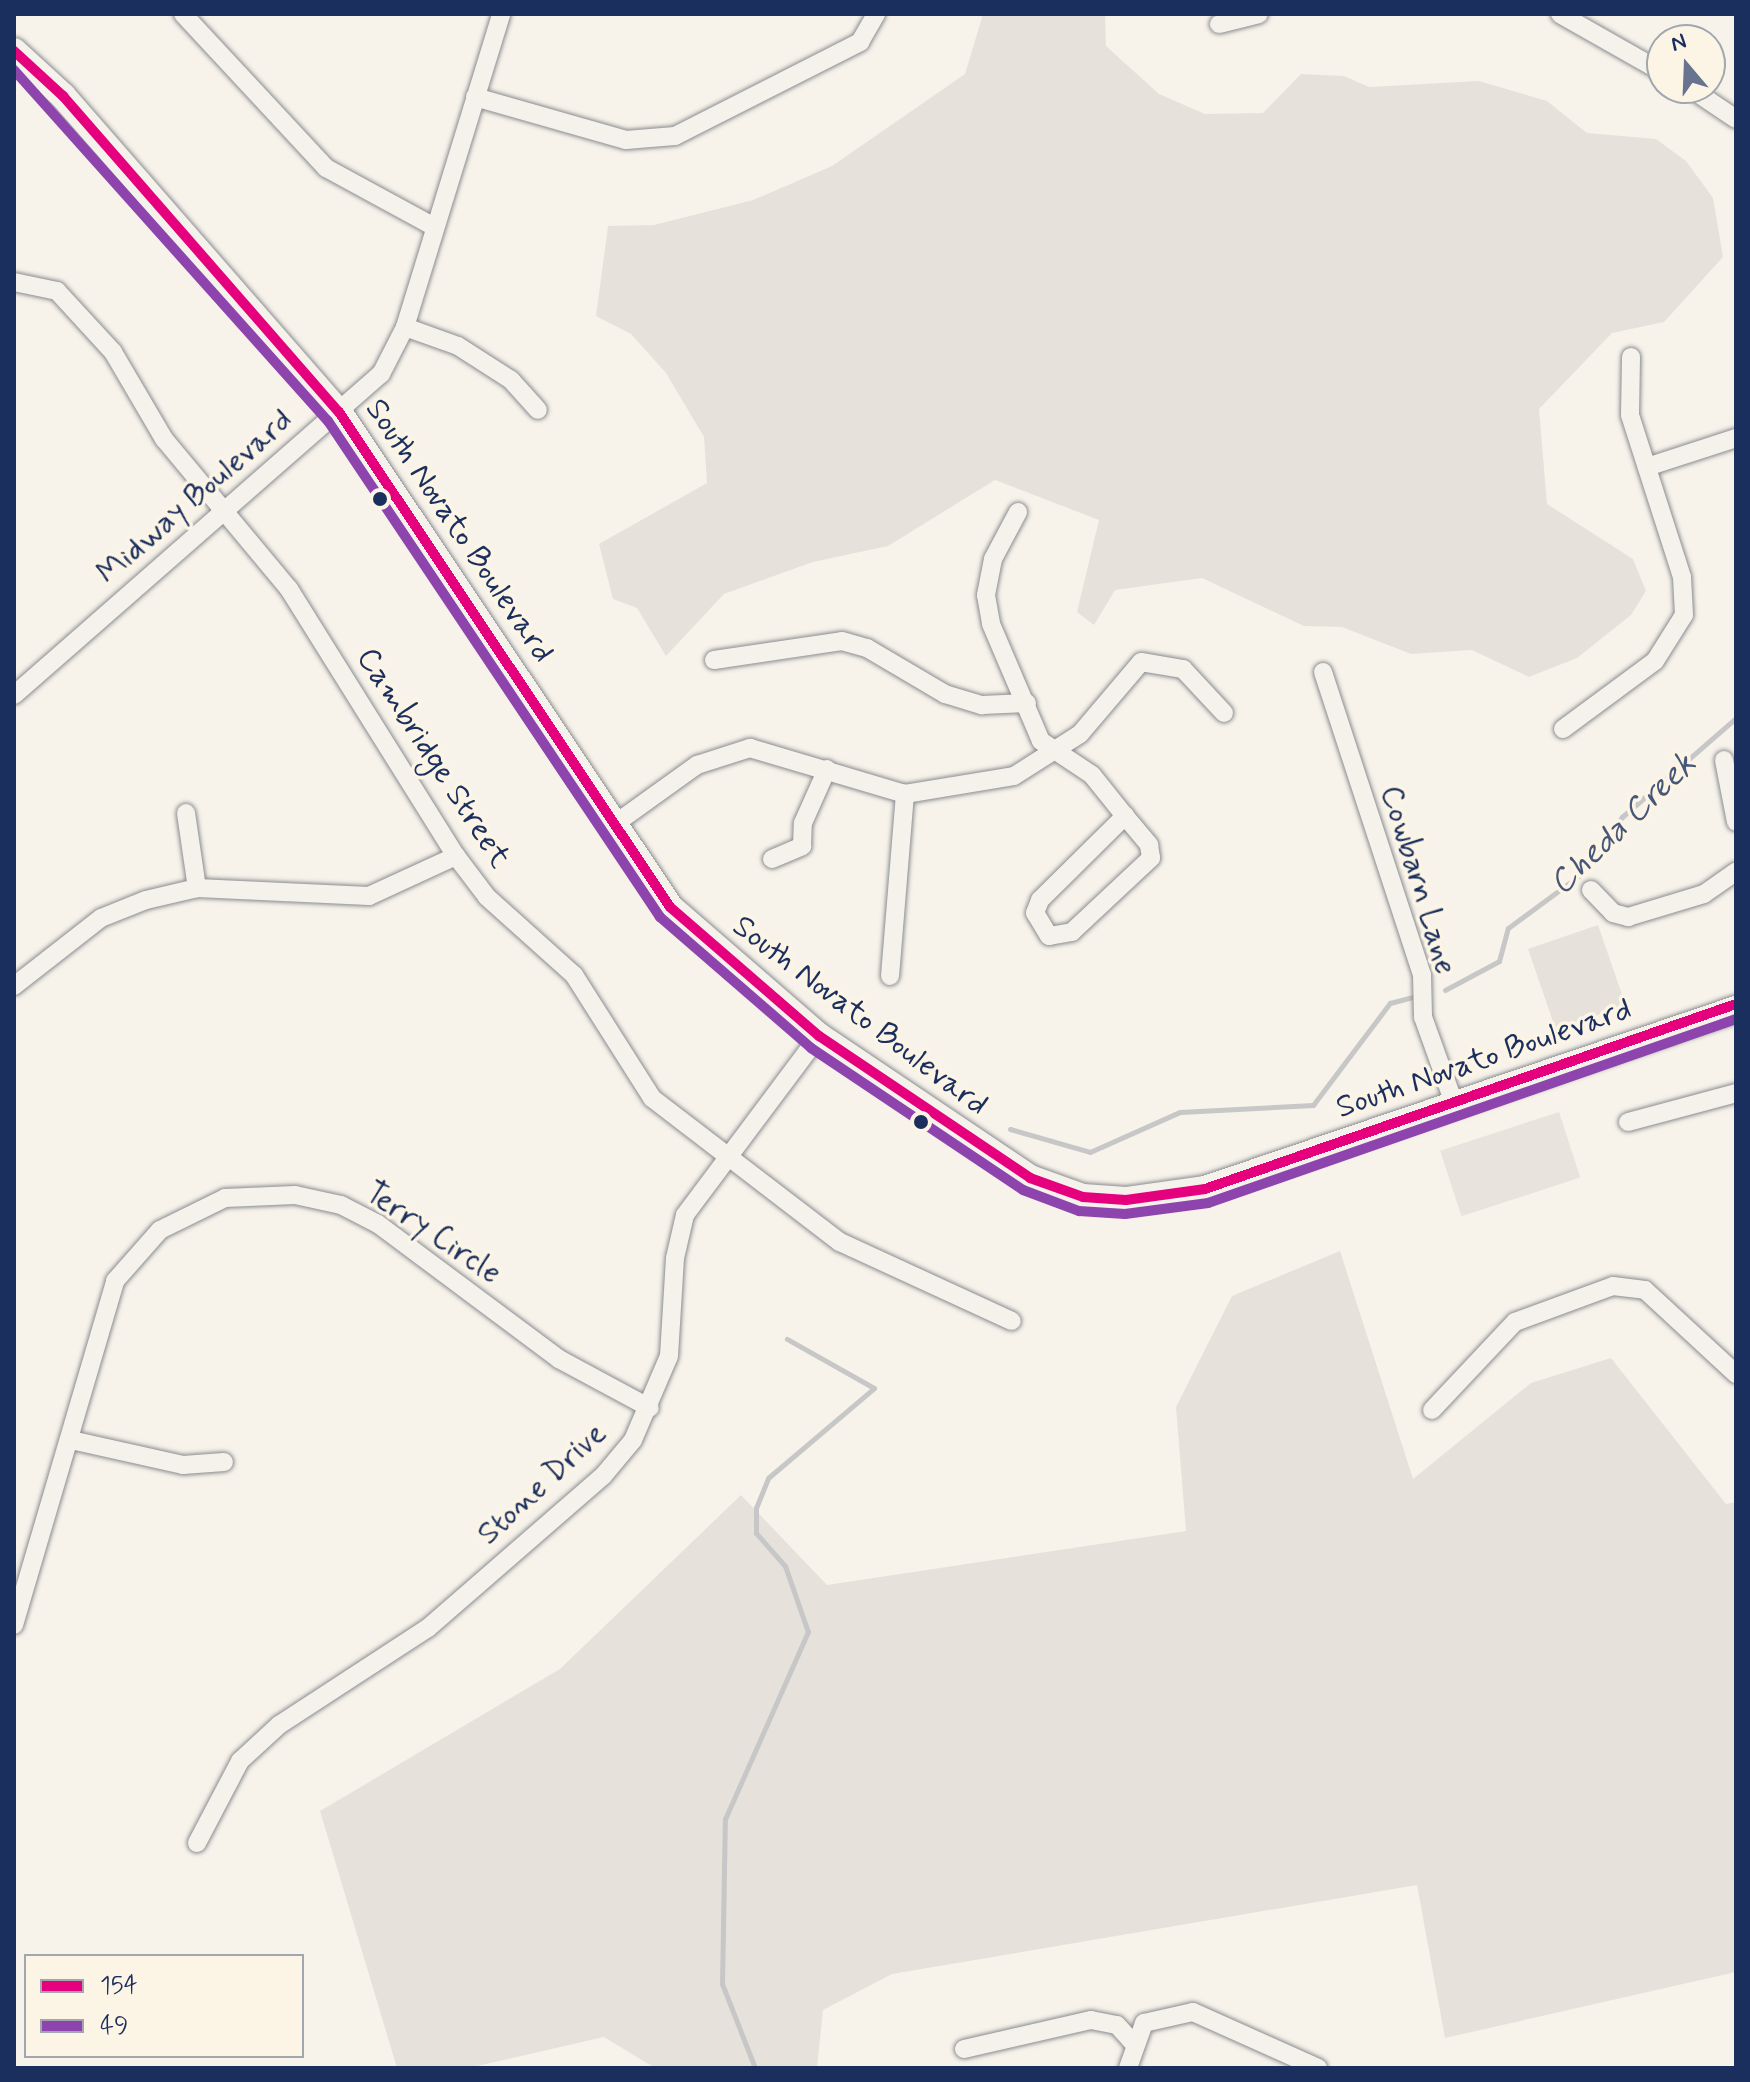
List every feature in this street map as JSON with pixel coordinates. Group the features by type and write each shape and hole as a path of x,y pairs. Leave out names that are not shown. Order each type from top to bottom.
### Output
{"main road":[{"name":"South Novato Boulevard","path":"14,51 63,96 339,412 612,826 679,916 819,1036 982,1150 1083,1197 1126,1200 1205,1189 1455,1106 1732,1008"}],"street":[{"path":"183,14 326,168 431,225"},
{"path":"197,27 212,14"},
{"name":"Midway Boulevard","path":"14,695 381,374 405,327 431,225 501,14"},
{"path":"475,97 626,140 675,136 860,42 876,14"},
{"path":"1219,24 1259,14"},
{"path":"1560,14 1646,63"},
{"path":"1731,114 1736,91"},
{"name":"Cambridge Street","path":"14,282 44,285 77,309 113,352 164,439 289,589 456,856 487,897 574,975 652,1098 840,1242 1012,1321"},
{"path":"405,327 458,346 511,380 538,410"},
{"path":"1563,729 1655,661 1684,615 1682,577 1630,415 1631,357"},
{"path":"1647,467 1736,438"},
{"path":"1018,512 993,559 986,595 991,624 1051,751 1092,775 1149,845 1151,858 1072,932 1049,936 1035,913 1040,900 1125,816"},
{"path":"714,660 842,641 867,648 945,694 982,705 1027,703"},
{"path":"612,826 725,753 781,752 905,794 1014,776 1080,734 1141,662 1183,669 1224,713"},
{"name":"Cowbarn Lane","path":"1323,672 1422,975 1423,1017 1455,1106"},
{"path":"1724,760 1736,822"},
{"path":"772,859 802,846 803,823 827,769"},
{"path":"890,976 905,794"},
{"path":"186,813 197,888"},
{"path":"14,986 101,918 197,888 369,896 456,856"},
{"path":"1591,890 1613,913 1628,917 1704,894 1736,872"},
{"name":"Stone Drive","path":"197,1843 240,1761 279,1725 428,1628 603,1476 650,1408 669,1356 675,1258 685,1215 819,1036"},
{"path":"1628,1122 1736,1093"},
{"name":"Terry Circle","path":"14,1625 71,1440 105,1304 130,1258 189,1210 253,1194 341,1205 378,1224 559,1359 650,1408"},
{"path":"1432,1410 1515,1322 1613,1286 1645,1290 1736,1374"},
{"path":"71,1440 183,1465 224,1462"},
{"path":"1128,2068 1133,2043 1144,2023 1193,2012 1318,2068"},
{"path":"964,2049 1091,2020 1117,2025 1133,2043"}],"shaded area":[{"path":"983,14 1105,14 1106,46 1159,94 1205,114 1263,113 1301,74 1344,76 1369,87 1479,81 1547,101 1587,133 1656,139 1686,161 1713,198 1723,257 1664,322 1612,333 1539,409 1547,504 1633,559 1646,591 1631,615 1577,658 1529,677 1472,650 1411,654 1342,627 1304,626 1202,578 1115,590 1094,625 1077,612 1099,520 995,480 888,546 813,562 724,594 666,656 637,608 613,599 599,544 707,483 704,437 666,373 631,334 596,316 608,226 654,225 753,200 832,166 965,74"},
{"path":"1598,925 1626,1005 1556,1029 1528,949"},
{"path":"1559,1112 1580,1178 1461,1216 1440,1151"},
{"path":"1340,1251 1413,1479 1531,1383 1611,1358 1726,1504 1736,1502 1736,1972 1445,2038 1417,1885 892,1974 823,2010 817,2068 655,2068 604,2037 468,2068 397,2068 320,1811 560,1669 741,1495 827,1585 1186,1531 1176,1407 1232,1296"}],"waterway":[{"name":"Cheda Creek","path":"1445,990 1499,961 1508,928 1580,875 1622,817 1736,718"},
{"name":"Cheda Creek","path":"1010,1129 1090,1152 1180,1112 1313,1105 1390,1003 1412,997"},
{"name":"Cheda Creek","path":"755,2068 722,1984 725,1819 808,1632 785,1566 756,1533 756,1508 768,1478 874,1388 787,1339"}],"transit line":[{"name":"154","path":"14,51 63,96 339,412 670,907 819,1036 1030,1178 1083,1197 1126,1200 1205,1189 1736,1004"},
{"name":"49","path":"14,70 328,421 660,917 811,1048 1023,1190 1079,1211 1125,1214 1208,1203 1736,1019"}]}
